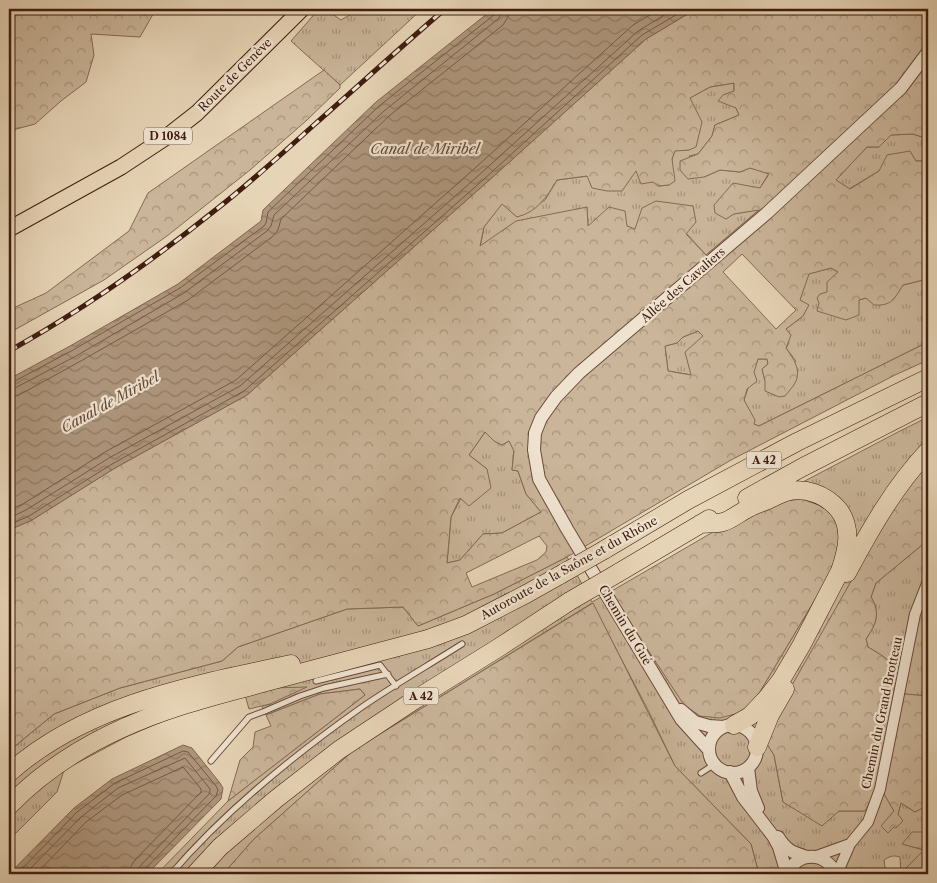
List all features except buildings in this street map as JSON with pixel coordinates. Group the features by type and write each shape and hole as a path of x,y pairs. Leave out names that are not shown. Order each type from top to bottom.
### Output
{"highway":[{"name":"Autoroute de la Saône et du Rhône","path":"9,806 47,773 79,751 129,726 182,706 428,639 497,610 688,500 797,442 928,378"},
{"name":"Autoroute de la Saône et du Rhône","path":"195,874 220,847 276,799 340,750 570,600 700,524 811,463 928,403"},
{"path":"757,747 770,715 870,531 906,476 928,450"},
{"path":"700,524 723,522 750,507 786,492 800,490 822,495 831,501 841,513 847,532 846,555 840,571 787,671 767,698 750,716 729,726"},
{"path":"9,773 49,743 79,725 152,697 416,634 497,610"},
{"path":"206,874 276,799"}],"main road":[{"name":"Route de Genève","path":"9,229 121,166 166,138 197,113 302,9"}],"street":[{"name":"Allée des Cavaliers","path":"580,549 539,479 534,450 535,433 541,418 556,397 579,373 767,213 901,88 928,52"},
{"name":"Chemin du Gué","path":"580,549 681,719 709,750"},
{"name":"Chemin du Grand Brotteau","path":"836,874 850,844 868,822 880,789 915,614 928,581"},
{"name":"Chemin du Gué","path":"670,701 695,722 709,726 729,726"},
{"path":"729,726 741,726 750,731 754,736 757,747 754,761 748,768 739,772 730,772 720,768 711,758 709,750 710,741 717,731 729,726"},
{"path":"748,768 750,791 756,805 785,848 794,853 822,859 833,868 836,874"},
{"path":"730,772 743,796 779,847 787,874"},
{"path":"787,874 790,868 800,860 850,844"}],"lane":[{"path":"172,874 222,819 309,747 362,707 462,644"},
{"path":"316,681 380,665 396,686"},
{"path":"211,761 249,717 324,688 388,674"},
{"path":"701,773 715,764"}],"green space":[{"path":"9,9 156,9 140,37 91,34 94,55 86,82 35,124 9,131"},
{"path":"319,9 325,9 341,20 360,9 422,9 340,85 291,41"},
{"path":"696,9 928,9 928,135 922,137 913,134 891,135 879,147 867,147 836,180 850,189 879,171 887,155 910,151 916,161 928,161 928,282 923,280 903,285 895,298 889,303 874,305 866,298 859,300 859,315 846,320 817,311 819,303 817,298 820,294 827,292 827,282 838,272 831,268 809,274 800,300 809,305 803,316 786,329 791,335 786,348 794,360 798,373 795,383 785,396 779,397 765,391 762,369 768,364 767,359 758,359 754,372 757,381 747,389 744,400 755,420 754,424 759,426 928,342 928,360 895,375 731,460 567,557 494,594 418,626 403,607 347,609 238,647 222,661 120,688 54,714 9,751 9,530 32,520 115,468 247,395 646,39","holes":["734,83 734,91 723,95 718,101 736,108 739,115 715,125 712,136 698,154 680,161 680,170 688,179 704,177 720,170 740,172 750,168 769,174 760,188 733,183 714,205 715,213 726,219 734,214 759,210 706,255 686,234 696,222 693,206 656,201 642,208 635,229 627,226 625,211 609,207 588,226 587,207 516,221 480,246 484,227 502,204 517,217 524,215 541,203 557,180 587,176 592,188 607,191 622,191 636,171 641,184 653,182 658,186 669,185 675,181 672,159 675,151 689,150 696,147 702,122 690,98 710,87","742,254 796,310 776,329 723,272","698,331 703,336 685,352 691,375 668,371 665,346 677,343 683,337","485,432 494,441 502,445 509,441 514,451 512,470 518,471 526,494 541,512 502,533 483,534 460,560 447,563 451,517 460,498 469,506 491,488 487,469 469,455","539,536 547,546 546,552 537,560 472,587 466,573"]},
{"path":"324,70 340,85 340,88 250,170 167,236 104,280 9,333 9,310 46,293 129,231 148,193"},
{"path":"734,83 734,92 723,95 736,108 739,115 715,125 712,136 698,154 689,156 704,177 720,170 740,172 750,168 769,173 760,188 734,214 760,209 706,255 686,233 635,230 627,226 588,226 587,207 480,247 484,227 502,203 517,217 545,200 557,180 637,171 659,186 669,185 675,150 689,150 690,98 710,87"},
{"path":"913,134 922,137 928,135 928,161 916,161 879,171 849,189 836,180 867,147 879,147 891,135"},
{"path":"831,268 838,272 859,300 866,298 893,300 903,285 923,280 928,282 928,342 759,426 753,424 744,400 758,359 767,359 768,364 762,369 765,381 796,361 786,348 789,343 786,329 803,316 808,305 800,300 808,274"},
{"path":"698,331 704,336 692,375 668,371 665,346 677,343 683,337"},
{"path":"928,417 928,463 852,580 780,708 767,744 774,755 783,802 839,811 865,811 872,798 885,794 894,811 882,826 898,814 901,803 915,812 928,805 926,832 903,844 924,850 907,867 903,874 901,874 900,857 893,856 884,860 886,874 759,874 751,844 675,766 592,603 354,750 254,839 223,874 157,874 228,801 365,695 360,689 320,694 266,715 262,706 271,704 271,688 175,716 126,737 64,770 57,792 9,840 9,751 54,714 120,688 222,661 238,647 347,609 403,607 418,626 494,594 567,557 592,602 610,592 755,700 832,571 761,504"},
{"path":"485,432 494,441 502,445 509,441 514,450 512,470 518,471 526,494 541,512 502,533 483,534 460,560 447,563 451,517 461,498 487,469 469,455"},
{"path":"928,463 928,510 922,545 876,583 871,597 876,609 876,619 866,639 868,647 883,656 891,664 894,675 894,693 928,696 928,805 915,812 901,803 898,814 903,821 888,833 881,826 894,811 884,794 872,798 865,811 839,811 822,826 783,802 774,755 767,744 779,708 899,497"},
{"path":"802,499 827,508 837,524 839,540 832,571 755,700 739,713 720,718 700,716 684,705 610,592 761,504"},
{"path":"928,510 928,679 926,696 893,693 894,675 891,664 883,656 868,647 866,639 876,619 876,609 871,597 876,583 922,545"},
{"path":"593,603 675,766 751,844 759,874 223,874 254,839 354,750"},
{"path":"307,687 270,704 249,709 245,695 271,688"},
{"path":"360,689 365,695 228,801 240,760 253,747 255,732 271,726 266,715 320,694"},
{"path":"928,823 928,874 903,874 907,867 924,850 902,844 912,832 926,832"}],"water":[{"name":"Canal de Miribel","path":"493,9 696,9 646,39 247,395 115,468 32,520 9,530 9,379 178,284 261,221 263,210 376,102"},
{"path":"183,745 192,748 220,783 223,788 221,799 147,874 9,874 74,808 112,779"}],"railway":[{"path":"9,351 90,302 193,228 267,167 445,9"}]}
